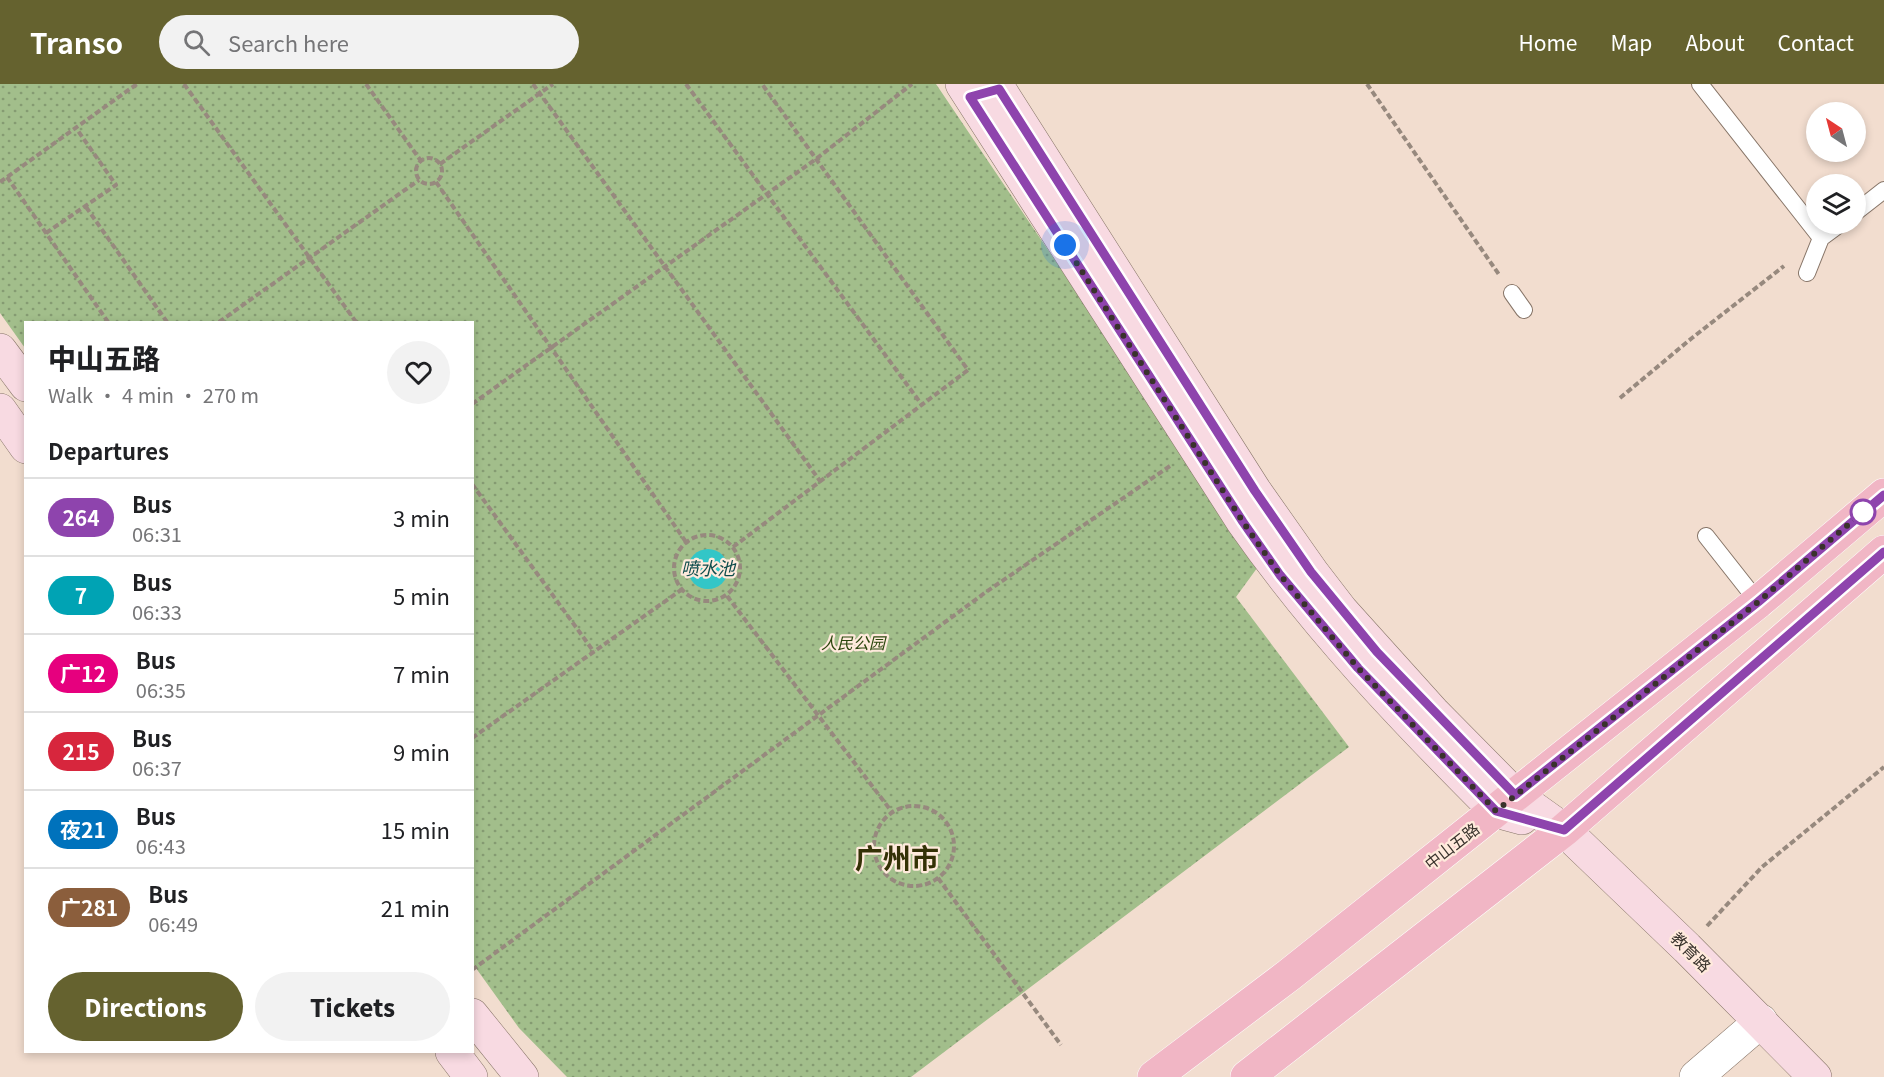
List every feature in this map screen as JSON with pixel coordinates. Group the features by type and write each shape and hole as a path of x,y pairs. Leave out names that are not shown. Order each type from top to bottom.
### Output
{"main road":[{"name":"中山五路","path":"1154,1077 1289,975 1758,602 1884,495"},
{"path":"1247,1077 1564,830 1884,552"}],"street":[{"path":"986,87 1195,449 1280,575 1358,668 1505,803"},
{"path":"986,87 1311,572 1505,803"},
{"path":"0,350 24,382"},
{"path":"0,410 24,444"},
{"name":"教育路","path":"1505,803 1564,830 1687,948 1815,1077"},
{"path":"474,1017 522,1077"},
{"path":"1696,1077 1761,1021"},
{"path":"453,1053 471,1077"}],"lane":[{"path":"1700,84 1821,238"},
{"path":"1866,204 1884,190"},
{"path":"1807,273 1821,238 1826,234"},
{"path":"1512,293 1524,310"},
{"path":"1706,536 1758,602"}],"path":[{"path":"0,182 137,84"},
{"path":"184,84 355,321"},
{"path":"366,84 421,161"},
{"path":"533,84 820,481"},
{"path":"440,164 553,84"},
{"path":"686,84 922,405"},
{"path":"733,547 968,369 762,84"},
{"path":"474,403 816,159 912,84"},
{"path":"1366,84 1512,293"},
{"path":"46,233 116,185 76,128"},
{"path":"433,159 440,164 442,172 436,182 427,184 419,180 416,168 421,161 433,159"},
{"path":"7,177 107,321"},
{"path":"220,321 419,180"},
{"path":"436,182 686,542"},
{"path":"86,207 166,321"},
{"path":"1620,398 1692,338 1821,238"},
{"path":"474,969 986,592 1195,449"},
{"path":"474,487 594,652"},
{"path":"706,535 726,540 733,547 741,567 739,578 727,596 706,602 694,600 681,590 674,573 674,562 686,542 706,535"},
{"path":"474,737 681,590"},
{"path":"727,596 892,812"},
{"path":"1687,948 1762,867 1883,767"},
{"path":"916,805 930,808 943,816 951,828 955,842 954,856 948,868 938,878 922,885 905,886 889,878 878,865 873,848 876,831 892,812 901,807 916,805"},
{"path":"938,878 1061,1045"}],"green space":[{"name":"人民公园","path":"0,84 936,84 1260,564 1236,597 1349,747 911,1077 567,1077 519,1028 474,965 474,321 24,321 24,347 0,313"}],"water":[{"name":"喷水池","path":"708,549 716,550 722,555 727,561 727,577 722,583 716,588 708,589 700,588 694,583 689,577 688,569 689,561 694,555 700,550"}],"bus line":[{"name":"264","path":"1884,495 1758,602 1515,795 1452,733 1377,652 1311,572 1255,491 999,89 970,97 1243,522 1280,575 1358,668 1496,811 1564,830 1767,651 1884,552"}],"district":[{"name":"广州市","path":"897,859"}],"route":[{"path":"1065,245 1243,522 1280,575 1358,668 1496,811 1758,602 1863,512"}]}
